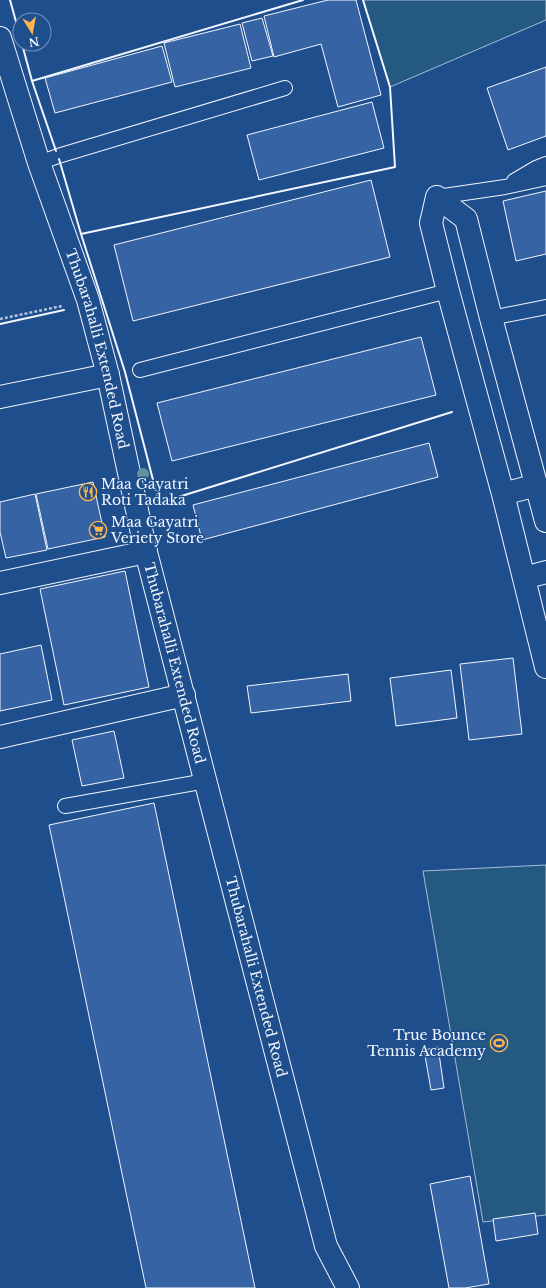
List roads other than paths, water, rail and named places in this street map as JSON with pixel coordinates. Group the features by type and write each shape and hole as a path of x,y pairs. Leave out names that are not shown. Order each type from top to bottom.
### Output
{"street":[{"name":"Thubarahalli Extended Road","path":"0,38 40,163 88,300 108,375 146,552 326,1246 348,1288"},
{"path":"546,521 466,219 437,196 431,223 503,494 546,667"},
{"path":"0,398 108,375"},
{"path":"503,494 537,486"},
{"path":"0,583 146,552"},
{"path":"524,578 546,572"},
{"path":"0,737 184,695"}],"lane":[{"path":"40,163 58,156 285,88"},
{"path":"505,186 536,168 546,164"},
{"path":"437,196 505,186 546,178"},
{"path":"140,370 448,291"},
{"path":"491,318 546,307"},
{"path":"65,806 206,781"}],"place":[{"name":"Maa Gayatri Roti Tadaka","path":"88,492"},
{"name":"Maa Gayatri Veriety Store","path":"98,530"},
{"name":"True Bounce Tennis Academy","path":"499,1043"}]}
